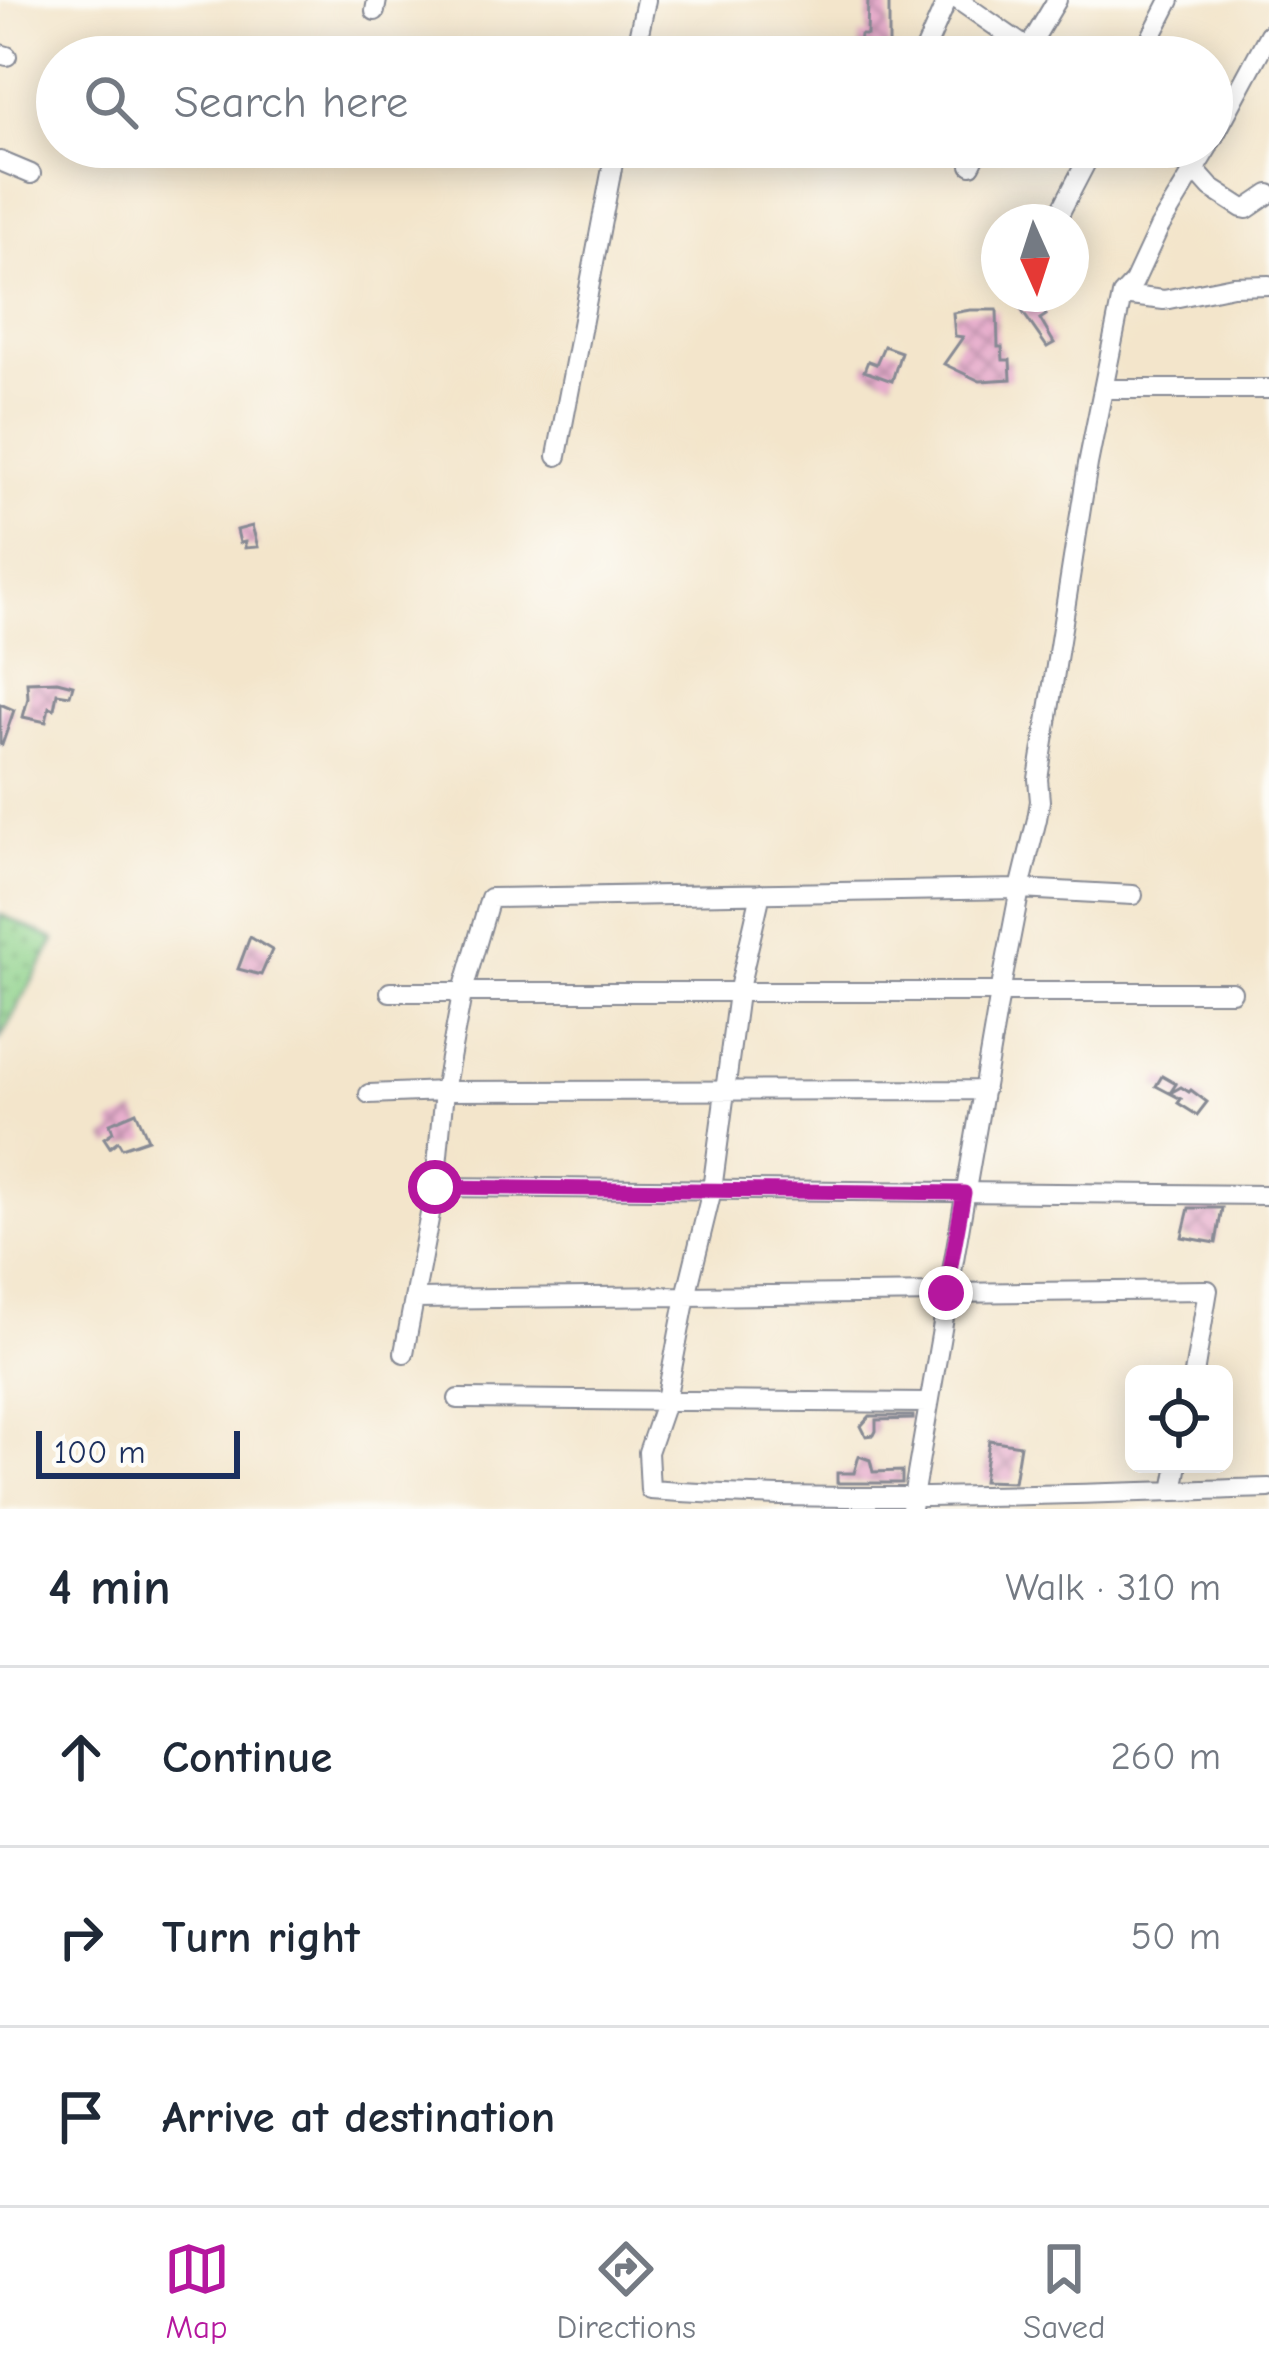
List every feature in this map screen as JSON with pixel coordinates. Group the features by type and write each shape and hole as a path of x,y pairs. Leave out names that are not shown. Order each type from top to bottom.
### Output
{"street":[{"path":"638,36 646,0"},
{"path":"931,36 946,0"},
{"path":"958,0 1007,36"},
{"path":"1040,36 1057,0"},
{"path":"1152,36 1170,0"},
{"path":"1233,101 1269,34"},
{"path":"0,161 31,174"},
{"path":"557,456 612,168"},
{"path":"1064,204 1083,168"},
{"path":"1193,168 1211,188 1242,208 1269,194"},
{"path":"913,1502 1000,993 1037,819 1038,779 1088,464 1122,296 1196,170"},
{"path":"1122,296 1164,300 1233,286 1269,285"},
{"path":"1103,389 1269,389"},
{"path":"404,1353 435,1187 462,994 490,898 1020,889 1132,896"},
{"path":"760,893 738,993 712,1190 666,1400 648,1452 650,1490 913,1502 1269,1488"},
{"path":"391,992 1232,992"},
{"path":"369,1094 984,1090"},
{"path":"435,1187 1269,1195"},
{"path":"414,1299 1208,1290 1196,1365"},
{"path":"458,1399 929,1402"},
{"path":"1173,1491 1176,1473"}],"green space":[{"path":"0,914 55,940 0,1039"}],"building":[{"path":"868,0 889,0 889,36 860,36 867,35"},
{"path":"997,312 998,347 1002,347 1003,360 1010,360 1011,379 980,381 944,364 963,337 955,336 953,313"},
{"path":"1023,312 1044,312 1040,319 1054,343 1047,347"},
{"path":"884,346 901,352 892,381 864,371 868,361 876,364"},
{"path":"252,526 258,547 245,548 237,530"},
{"path":"27,682 73,685 70,695 57,693 46,722 23,717"},
{"path":"0,704 14,710 2,745 0,744"},
{"path":"250,937 272,950 261,975 238,969"},
{"path":"1162,1076 1176,1084 1170,1093 1181,1087 1207,1102 1197,1115 1178,1103 1181,1099 1156,1086"},
{"path":"136,1112 148,1139 122,1148 118,1141 110,1147 104,1138 113,1132 110,1123"},
{"path":"1189,1208 1222,1208 1216,1243 1182,1237"},
{"path":"870,1416 913,1419 876,1420 874,1435 866,1436 861,1426"},
{"path":"989,1440 1020,1445 1014,1482 983,1481"},
{"path":"859,1456 870,1460 873,1472 902,1471 902,1483 837,1483 837,1473 854,1473"}],"route":[{"path":"435,1187 964,1193 946,1293"}]}
